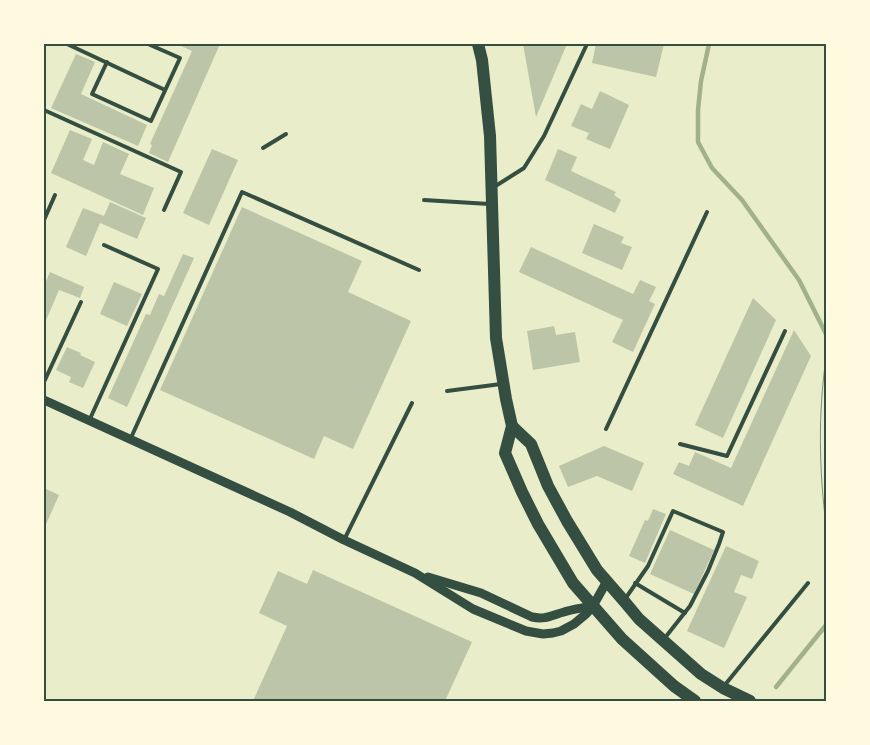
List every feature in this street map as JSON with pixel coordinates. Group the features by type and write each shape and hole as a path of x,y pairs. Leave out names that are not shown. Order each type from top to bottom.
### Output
{"main road":[{"path":"478,44 482,60 490,136 496,338 512,426 505,452 522,492 542,531 573,582 622,639 674,686 695,701"},
{"path":"512,426 531,444 548,486 567,521 597,570 606,581 639,619 701,674 723,688 750,701"}],"street":[{"path":"44,400 290,512 415,573 473,609 518,628 543,634 561,631 582,618 593,606 606,581"},
{"path":"415,573 480,593 540,619 593,606"}],"lane":[{"path":"67,44 165,90"},
{"path":"107,62 92,94 151,121 180,58 148,44"},
{"path":"491,189 524,168 544,136 586,44"},
{"path":"44,110 181,172 164,210"},
{"path":"263,148 286,134"},
{"path":"130,440 242,192 419,270"},
{"path":"44,220 55,195"},
{"path":"424,200 492,204"},
{"path":"606,429 707,212"},
{"path":"89,421 158,269 104,245"},
{"path":"44,382 81,302"},
{"path":"680,444 727,456 785,331"},
{"path":"446,391 503,384"},
{"path":"344,540 412,404"},
{"path":"624,601 648,566 673,511 722,532 708,571 690,606 663,640"},
{"path":"635,583 685,613"},
{"path":"723,688 808,583"}],"building":[{"path":"177,44 220,44 168,162 149,153 152,145 150,144 192,51"},
{"path":"523,44 567,44 536,117 531,89"},
{"path":"596,44 664,44 656,77 592,63"},
{"path":"76,54 95,62 81,94 147,125 138,146 51,108"},
{"path":"600,91 629,105 610,149 586,139 589,133 571,126 581,104 592,109"},
{"path":"70,130 92,139 83,160 94,165 103,142 129,154 120,174 154,188 143,215 51,173"},
{"path":"212,149 238,160 209,225 183,213"},
{"path":"558,149 577,157 571,171 616,192 614,195 621,200 615,213 545,180"},
{"path":"110,202 146,218 137,239 100,223 86,256 66,247 83,208 104,216"},
{"path":"242,207 362,261 348,292 411,321 353,449 324,436 314,459 160,390"},
{"path":"594,224 624,237 621,243 632,247 622,270 582,253"},
{"path":"531,247 633,294 640,280 656,287 649,301 655,304 633,352 612,342 623,320 519,272"},
{"path":"183,254 194,258 127,407 108,398 146,314 150,315 159,294 164,296"},
{"path":"50,272 84,287 80,298 59,290 44,325 44,286"},
{"path":"114,282 142,294 127,326 100,314"},
{"path":"753,298 776,320 723,438 695,425"},
{"path":"554,326 556,335 575,332 580,362 533,370 527,331"},
{"path":"794,330 811,356 743,506 673,474 679,462 689,466 695,452 731,468"},
{"path":"67,347 95,362 83,388 69,382 71,377 56,370"},
{"path":"604,446 644,463 632,491 597,476 568,487 559,466"},
{"path":"44,488 59,495 44,529"},
{"path":"653,509 666,514 645,563 629,556 645,520 648,521"},
{"path":"670,530 714,550 694,594 650,574"},
{"path":"726,546 759,561 752,579 741,575 734,592 747,597 724,648 687,631"},
{"path":"313,570 472,642 445,701 253,701 287,626 259,613 278,571 307,584"}],"waterway":[{"path":"709,44 701,81 698,110 698,142 712,168 742,200 799,280 826,334"},
{"path":"776,687 826,625"}],"tram line":[{"path":"826,358 820,442 826,525"}]}
